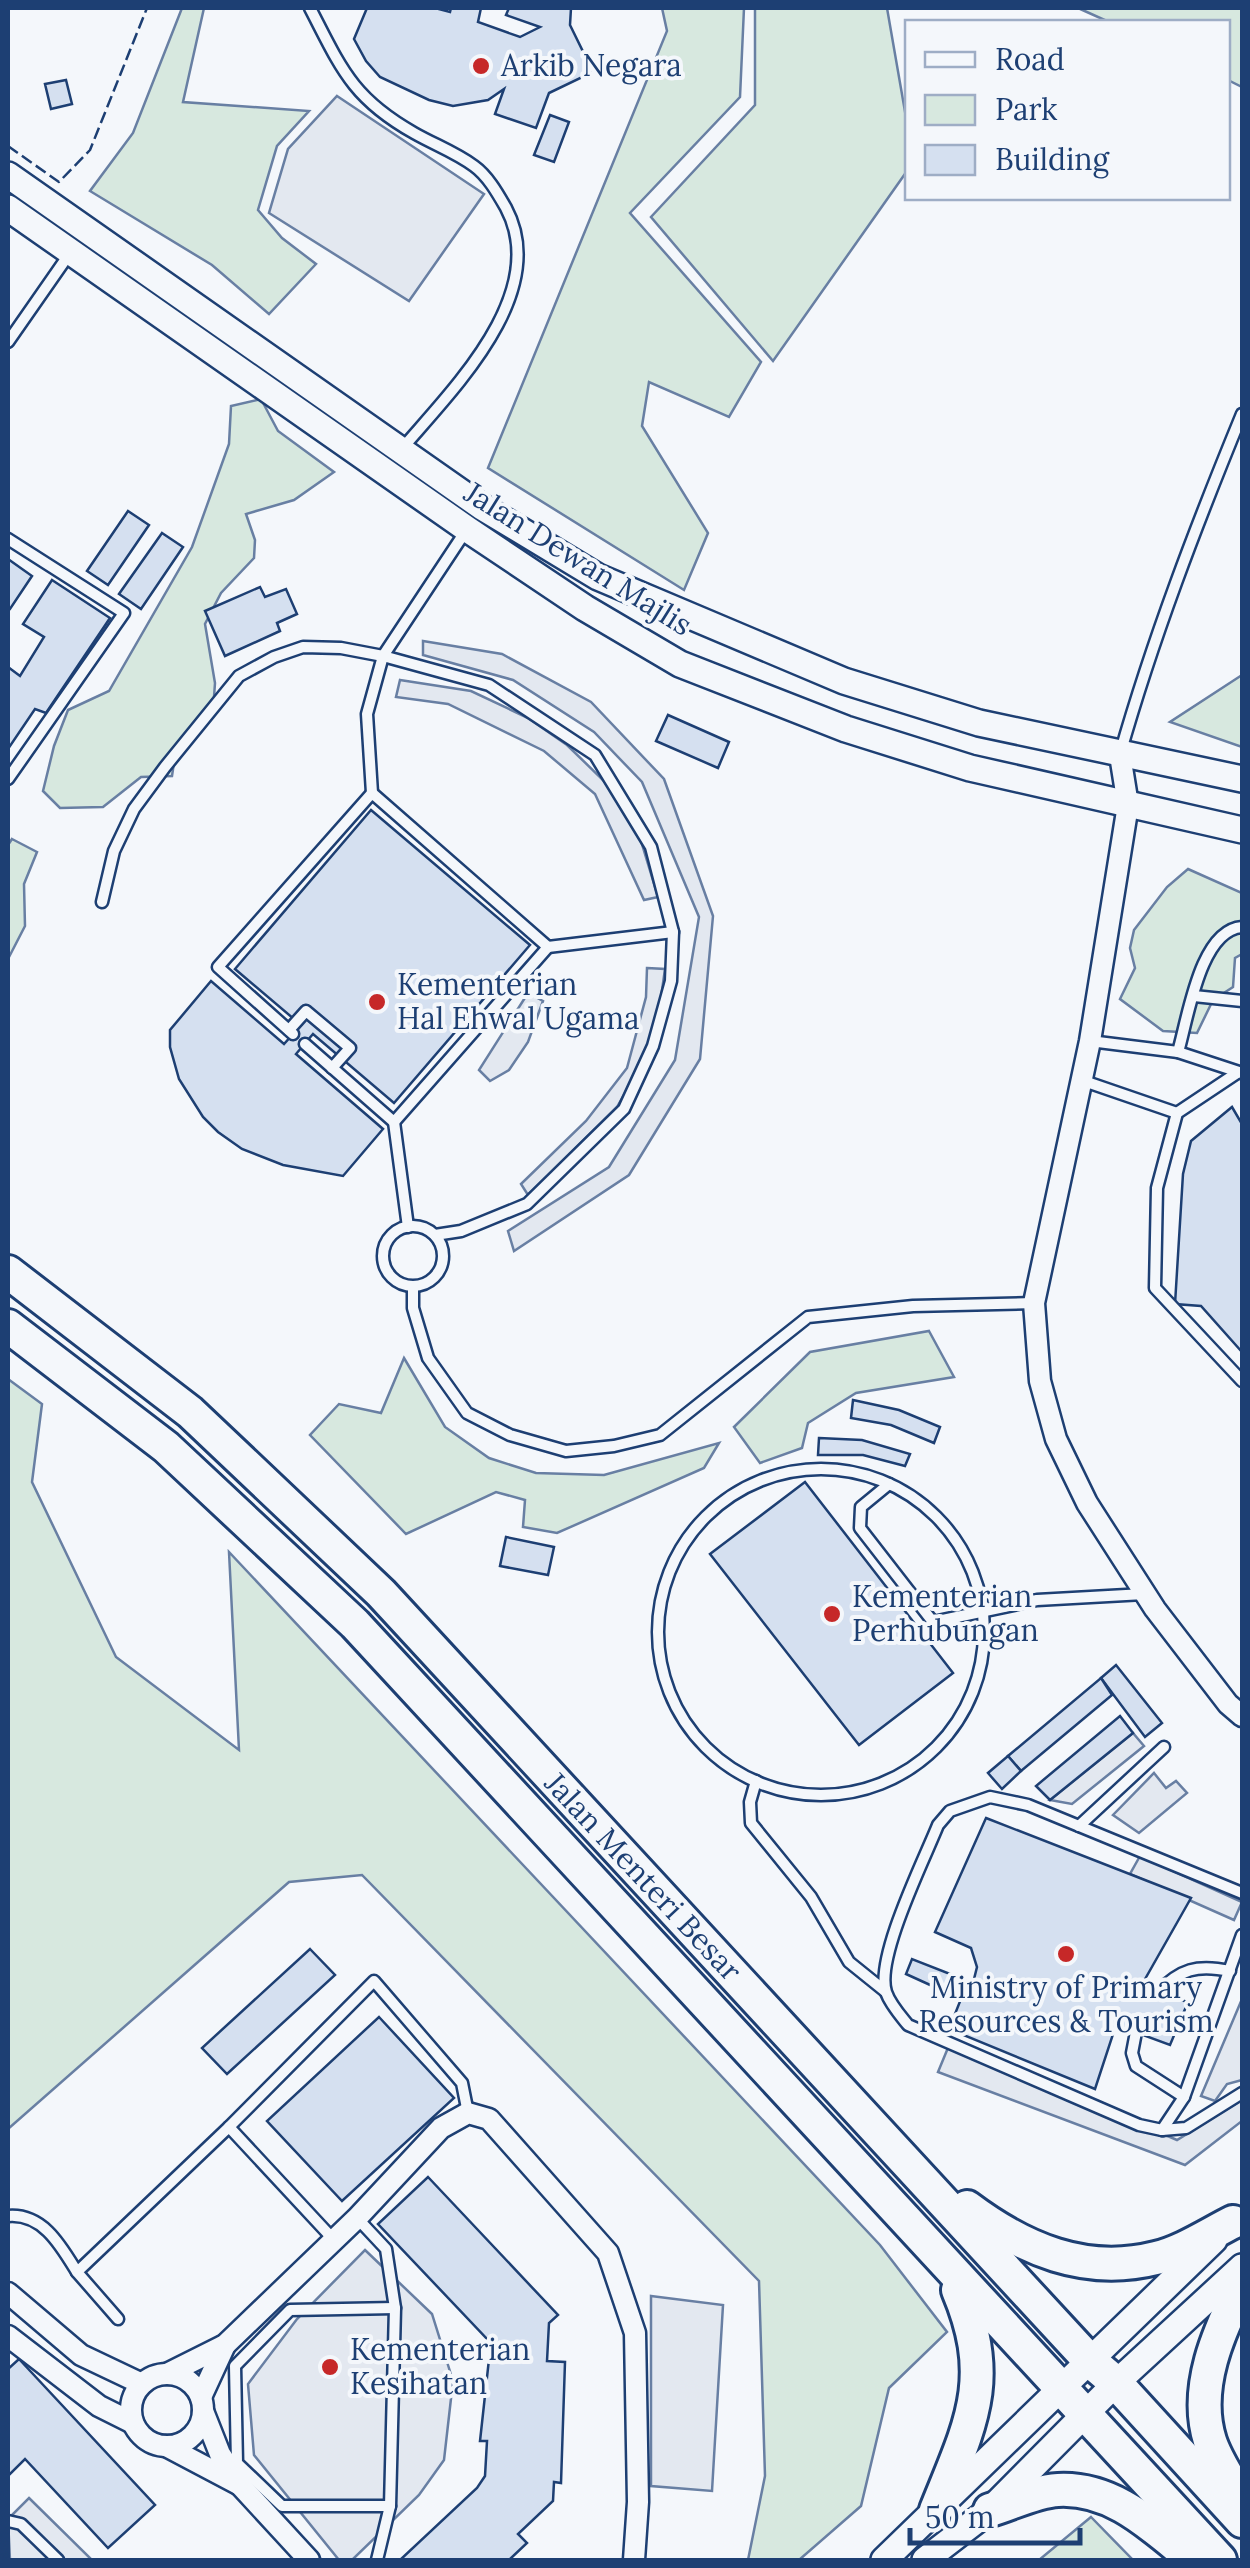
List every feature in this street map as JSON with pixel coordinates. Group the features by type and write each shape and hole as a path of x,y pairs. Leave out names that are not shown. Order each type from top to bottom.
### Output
{"main road":[{"name":"Jalan Menteri Besar","path":"8,1272 190,1412 380,1593 1242,2521"},
{"name":"Jalan Menteri Besar","path":"8,1326 166,1446 355,1624 1220,2560"},
{"path":"904,2159 999,2232 1061,2259 1110,2266 1159,2258 1238,2217"},
{"path":"936,2510 966,2436 977,2390 978,2352 973,2324 949,2268"},
{"path":"1242,2285 1209,2364 1205,2403 1210,2442 1242,2504"},
{"path":"990,2510 1056,2490 1092,2494 1131,2509 1194,2560"}],"street":[{"name":"Jalan Dewan Majlis","path":"8,174 482,507 598,577 844,681 979,723 1242,779"},
{"name":"Jalan Dewan Majlis","path":"8,208 467,529 584,608 680,664 846,730 970,768 1242,830"},
{"path":"1120,755 1128,804 1090,1041 1034,1302 1040,1382 1056,1439 1088,1502 1146,1594 1228,1704 1242,1716"},
{"path":"133,2423 134,2395 142,2384 225,2346 358,2218 441,2128 468,2113 489,2119 517,2147 608,2253 617,2274 635,2333 638,2502 634,2560"},
{"path":"884,2560 1238,2217"},
{"path":"926,2560 990,2510 1116,2384 1242,2267"},
{"path":"8,2293 81,2355 142,2384"},
{"path":"10,2343 99,2406 133,2423 152,2442 240,2485"},
{"path":"166,2446 192,2436 200,2424 202,2404 225,2346"},
{"path":"168,2374 193,2385 220,2454 240,2485 310,2560"}],"lane":[{"path":"310,8 355,90 404,127 479,169 514,224 512,288 498,328 478,360 383,471"},
{"path":"8,342 71,252"},
{"path":"1120,755 1155,641 1242,414"},
{"path":"332,1068 350,1048 339,1038 306,1010 291,1032 218,967 372,793 367,714 382,656 482,507"},
{"path":"8,539 124,613 8,779"},
{"path":"102,902 114,851 134,808 239,676 303,647 342,648 382,656 489,685 594,755 651,848 673,932 671,981 653,1046 624,1109 527,1204 461,1230 435,1235"},
{"path":"372,793 548,947"},
{"path":"1178,1052 1206,956 1218,940 1236,926 1242,927"},
{"path":"394,1122 548,947 673,932"},
{"path":"1194,996 1242,1001"},
{"path":"1090,1041 1178,1052 1240,1073"},
{"path":"305,1044 394,1122 408,1226"},
{"path":"1240,1073 1177,1113 1157,1188 1155,1288 1242,1381"},
{"path":"1082,1080 1177,1113"},
{"path":"408,1226 418,1226 435,1235 442,1245 442,1268 424,1284 413,1286 392,1278 383,1259 389,1238 408,1226"},
{"path":"413,1286 413,1308 428,1358 468,1413 510,1435 566,1452 614,1446 660,1434 808,1318 913,1306 1034,1302"},
{"path":"834,1468 888,1484 917,1499 950,1530 973,1568 984,1612 984,1656 972,1699 948,1737 915,1767 875,1787 831,1796 786,1792 756,1781 707,1750 680,1715 662,1674 656,1630 663,1586 681,1545 710,1510 746,1485 789,1471 834,1468"},
{"path":"888,1484 862,1507 860,1528 932,1622 1037,1600 1146,1594"},
{"path":"1079,1826 1164,1747"},
{"path":"756,1781 750,1802 752,1823 811,1897 849,1962 886,1990 908,2025 1140,2125 1162,2130 1186,2128 1242,2093"},
{"path":"886,1990 884,1971 892,1942 938,1825 950,1811 990,1797 1028,1805 1242,1893"},
{"path":"1162,2130 1184,2098 1242,1935"},
{"path":"1157,1994 1170,1980 1202,1965 1230,1971"},
{"path":"77,2272 374,1982 462,2084 468,2113"},
{"path":"1136,2032 1132,2053 1136,2066 1184,2098"},
{"path":"228,2128 334,2240"},
{"path":"8,2216 39,2224 55,2236 77,2272 118,2319"},
{"path":"358,2218 386,2250 395,2308 390,2506 378,2560"},
{"path":"390,2506 282,2506 236,2463 235,2366 290,2310 395,2308"},
{"path":"8,2521 21,2524 58,2560"}],"green space":[{"path":"182,8 204,8 183,102 309,111 277,146 258,210 282,238 316,264 269,314 212,265 90,191 133,133"},
{"path":"662,8 744,8 740,97 630,213 761,362 729,417 649,382 642,426 708,533 684,590 488,468 667,31"},
{"path":"755,8 887,8 905,112 905,174 773,361 651,217 755,105"},
{"path":"1078,8 1242,8 1242,87 1230,81 1230,20 1105,20"},
{"path":"261,399 278,431 334,472 294,500 246,514 255,540 254,558 221,593 205,624 214,697 175,756 172,776 141,777 103,807 60,808 43,791 68,710 109,691 192,547 229,444 231,406"},
{"path":"1242,675 1242,747 1170,722"},
{"path":"12,839 37,852 24,884 25,926 8,959 8,845"},
{"path":"1188,869 1242,893 1242,954 1235,958 1233,987 1213,1000 1197,1033 1163,1031 1120,999 1135,968 1130,948 1134,930 1167,887"},
{"path":"929,1331 954,1377 856,1393 808,1423 802,1448 760,1463 734,1427 810,1352"},
{"path":"404,1358 445,1427 489,1458 536,1473 604,1475 719,1443 704,1468 557,1533 523,1527 525,1500 496,1492 406,1534 310,1435 339,1404 381,1413"},
{"path":"8,1379 42,1404 32,1482 116,1657 239,1750 229,1552 880,2245 947,2332 889,2388 861,2506 799,2560 748,2560 765,2476 759,2281 362,1875 289,1882 8,2129"},
{"path":"1091,2517 1133,2560 1039,2560"}],"shaded area":[{"path":"337,96 484,194 409,301 269,213 288,149"},
{"path":"423,641 502,654 591,702 664,779 713,916 700,1059 629,1175 514,1251 508,1231 609,1167 675,1060 699,917 642,782 594,732 513,680 423,655"},
{"path":"400,680 471,691 528,718 567,745 604,781 627,814 641,841 658,897 644,900 595,794 544,751 448,704 396,697"},
{"path":"647,968 665,969 655,1040 617,1107 528,1195 521,1184 586,1121 627,1068 646,997"},
{"path":"528,993 543,1001 528,1042 509,1070 490,1081 479,1070"},
{"path":"1133,1733 1144,1746 1072,1804 1050,1800"},
{"path":"1154,1773 1166,1788 1176,1781 1187,1793 1139,1833 1113,1815"},
{"path":"1140,1856 1242,1902 1234,1920 1130,1874"},
{"path":"1242,1999 1242,2080 1227,2084 1215,2101 1201,2096"},
{"path":"950,2043 1177,2140 1242,2100 1242,2121 1185,2165 938,2072"},
{"path":"365,2250 432,2314 453,2381 444,2460 419,2495 352,2560 339,2560 254,2455 248,2384 297,2319"},
{"path":"651,2296 723,2305 712,2491 651,2486"},
{"path":"29,2498 92,2560 10,2560 8,2519"}],"building":[{"name":"Arkib Negara","path":"367,8 435,8 450,12 451,8 481,8 478,22 520,37 540,27 506,15 509,8 571,8 570,25 593,72 549,93 536,128 495,114 504,89 488,100 453,106 429,100 380,77 366,61 354,39"},
{"path":"66,80 72,104 51,109 45,84"},
{"path":"550,115 569,122 554,162 534,155"},
{"path":"128,511 149,525 108,585 87,571"},
{"path":"162,533 183,547 141,609 119,594"},
{"path":"8,559 32,576 10,609 8,608"},
{"path":"52,580 110,618 46,713 35,709 8,749 8,667 20,676 44,637 23,624"},
{"path":"260,587 265,597 286,589 297,614 277,623 280,631 225,656 205,611"},
{"path":"668,715 729,742 718,768 656,741"},
{"name":"Kementerian Hal Ehwal Ugama","path":"371,810 530,945 394,1103 313,1034 296,1054 383,1129 343,1176 283,1165 242,1149 218,1132 203,1117 179,1079 170,1047 170,1030 211,981 284,1044 301,1025 235,969"},
{"path":"1232,1107 1242,1124 1242,1352 1201,1306 1175,1304 1183,1174 1191,1141"},
{"path":"853,1400 899,1410 940,1427 934,1443 891,1425 851,1418"},
{"path":"819,1438 862,1440 910,1454 905,1466 863,1455 818,1455"},
{"name":"Kementerian Perhubungan","path":"805,1482 953,1673 859,1745 710,1554"},
{"path":"506,1537 554,1547 548,1575 500,1566"},
{"path":"1116,1665 1162,1723 1145,1737 1101,1678"},
{"path":"1101,1678 1112,1695 1021,1771 1008,1756"},
{"path":"1120,1716 1133,1733 1050,1800 1036,1786"},
{"path":"1008,1756 1021,1771 1002,1789 988,1773"},
{"name":"Ministry of Primary Resources & Tourism","path":"986,1818 1191,1898 1140,1988 1188,2002 1170,2045 1116,2025 1095,2089 949,2029 961,1999 906,1974 912,1959 973,1983 977,1967 971,1948 935,1932"},
{"path":"310,1949 335,1975 227,2074 202,2048"},
{"path":"379,2017 454,2098 342,2201 267,2121"},
{"path":"428,2177 558,2315 549,2323 547,2361 565,2362 561,2483 554,2482 553,2501 518,2534 527,2543 509,2560 400,2560 485,2476 487,2441 480,2441 489,2359 506,2359 378,2224"},
{"path":"19,2359 155,2505 108,2548 25,2459 8,2476 8,2369"}],"fence":[{"path":"8,146 59,182 90,150 147,8"}],"place":[{"name":"Arkib Negara","path":"481,66"},
{"name":"Kementerian Hal Ehwal Ugama","path":"377,1002"},
{"name":"Kementerian Perhubungan","path":"832,1614"},
{"name":"Ministry of Primary Resources & Tourism","path":"1066,1954"},
{"name":"Kementerian Kesihatan","path":"330,2367"}]}
